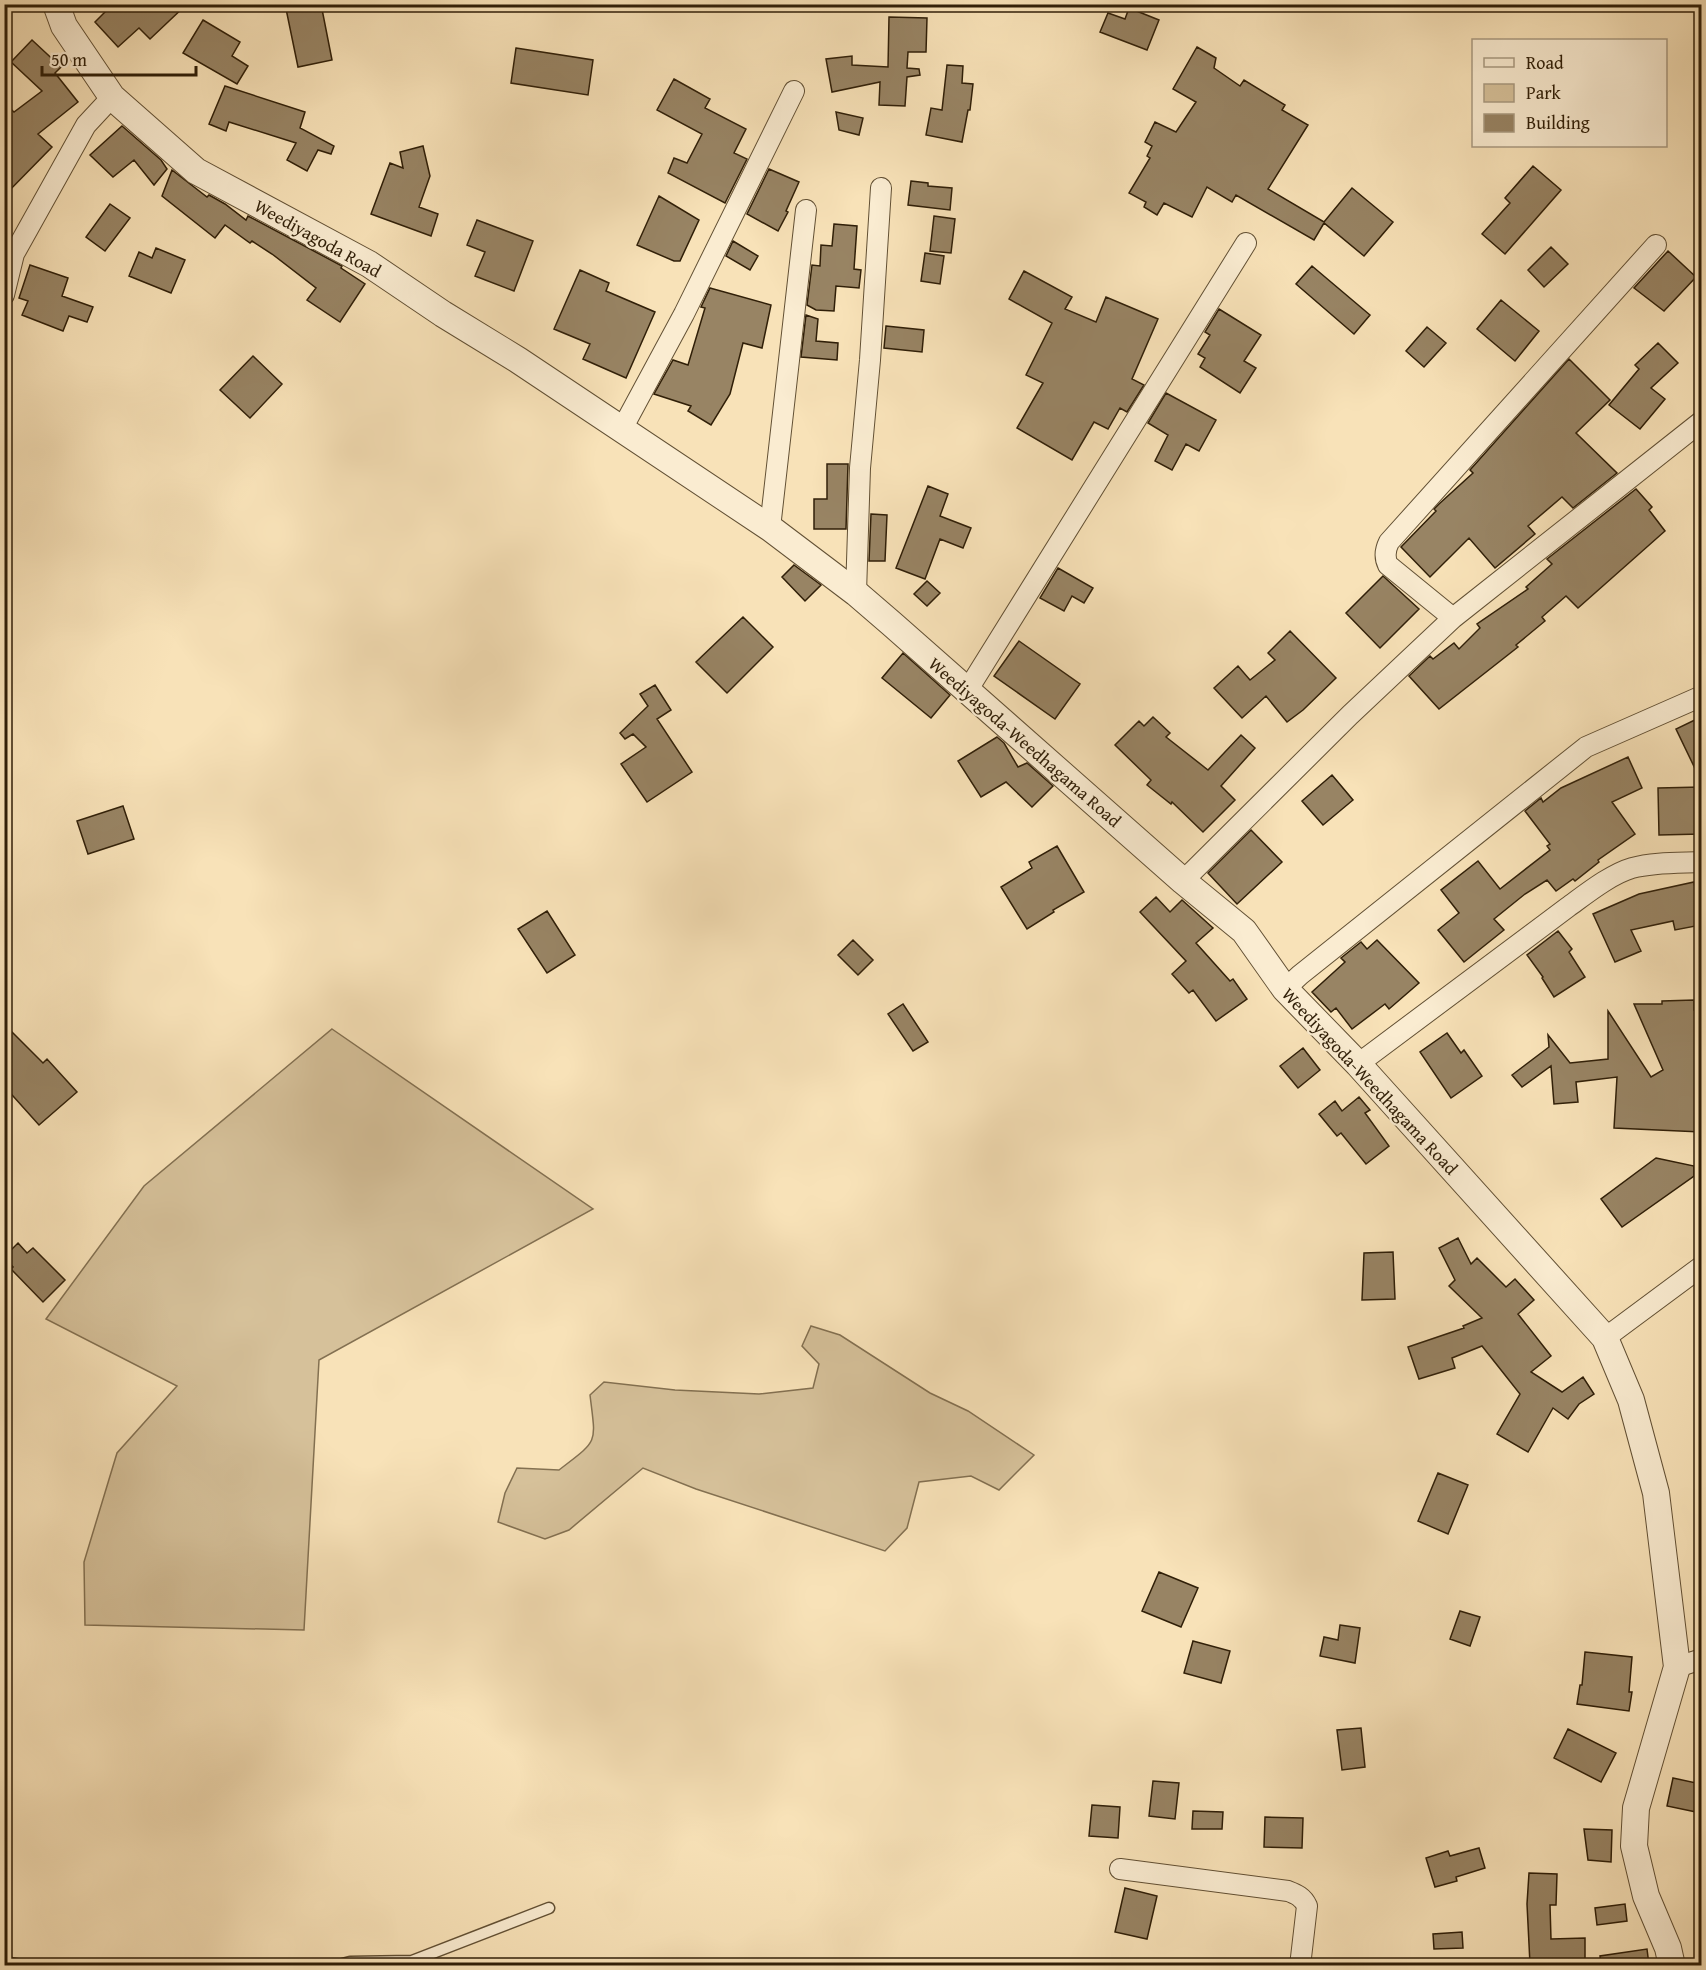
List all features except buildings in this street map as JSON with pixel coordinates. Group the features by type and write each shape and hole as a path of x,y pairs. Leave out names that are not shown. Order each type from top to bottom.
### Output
{"street":[{"name":"Weediyagoda Road","path":"56,4 64,26 112,97 196,171 369,264 622,429"},
{"path":"622,429 684,314 794,91"},
{"path":"4,295 14,254 86,125 112,97"},
{"path":"856,593 860,468 870,360 881,188"},
{"path":"770,528 806,210"},
{"path":"967,691 1246,243"},
{"path":"1453,618 1388,565 1385,558 1389,542 1656,245"},
{"path":"1183,881 1350,715 1453,618 1701,421"},
{"name":"Weediyagoda-Weedhagama Road","path":"622,429 770,528 856,593 1183,881 1244,931 1285,989 1358,1064 1605,1338 1631,1400 1656,1493 1677,1667 1636,1808 1634,1846 1646,1896 1668,1947 1672,1965"},
{"path":"1285,989 1586,747 1701,696"},
{"path":"1358,1064 1602,884 1630,869 1656,864 1701,862"},
{"path":"1605,1338 1701,1266"},
{"path":"1677,1667 1701,1659"},
{"path":"1120,1869 1294,1893 1304,1900 1307,1906 1300,1965"}],"lane":[{"path":"335,1965 350,1962 412,1961 549,1908"},
{"path":"4,1962 26,1965"}],"green space":[{"path":"332,1029 593,1209 319,1360 304,1630 85,1625 84,1562 117,1453 177,1386 46,1319 144,1186"},
{"path":"811,1326 840,1335 930,1393 968,1411 1034,1455 999,1490 971,1476 919,1482 907,1528 885,1551 696,1489 643,1468 569,1530 545,1539 498,1522 505,1493 517,1468 559,1470 588,1446 593,1433 590,1395 604,1382 675,1390 759,1394 813,1388 819,1364 802,1346"}]}
